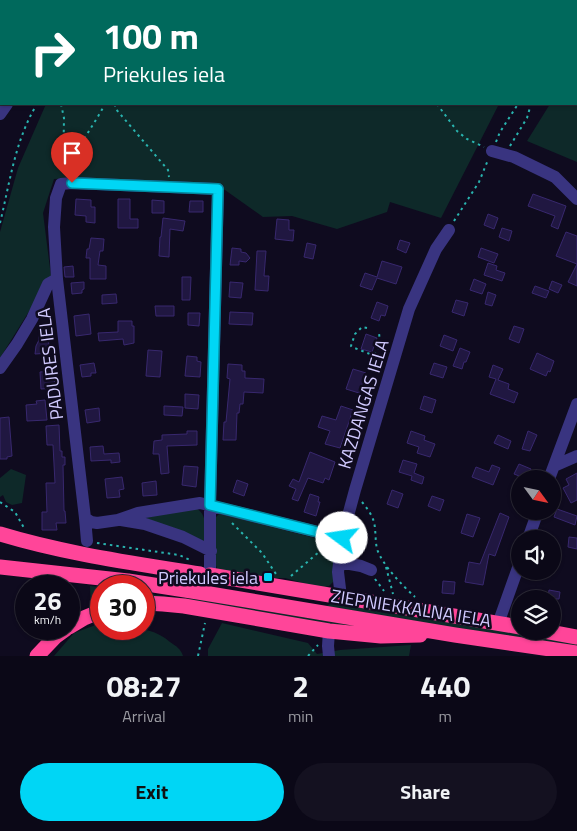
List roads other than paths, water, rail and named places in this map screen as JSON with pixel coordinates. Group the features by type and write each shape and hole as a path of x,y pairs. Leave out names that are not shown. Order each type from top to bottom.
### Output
{"highway":[{"name":"ZIEPNIEKKALNA IELA","path":"0,534 58,549 113,560 511,626"},
{"name":"ZIEPNIEKKALNA IELA","path":"0,567 128,581 455,635 577,653"},
{"name":"ZIEPNIEKKALNA IELA","path":"299,608 341,597"},
{"path":"155,604 208,610 329,631 381,636 455,635"},
{"path":"561,634 577,637"},
{"path":"37,656 52,640"}],"street":[{"path":"497,152 514,157 555,177 577,200"},
{"name":"PADURES IELA","path":"87,541 86,518 57,279 54,227 56,198 61,184 171,186 218,189 210,505"},
{"name":"KAZDANGAS IELA","path":"341,597 338,572 339,538 355,492 409,309 436,250 449,230"},
{"path":"0,368 32,319 48,284 57,279"},
{"path":"553,470 577,404"},
{"path":"554,466 577,456"},
{"path":"86,518 91,522 97,523 118,520 138,513 200,503 339,538"},
{"path":"205,574 211,551 210,505"},
{"path":"118,520 145,524 183,537 211,551"},
{"path":"339,562 371,570"},
{"path":"498,624 514,580"},
{"path":"329,631 329,656"}],"place":[{"name":"Priekules iela","path":"268,577"}]}
